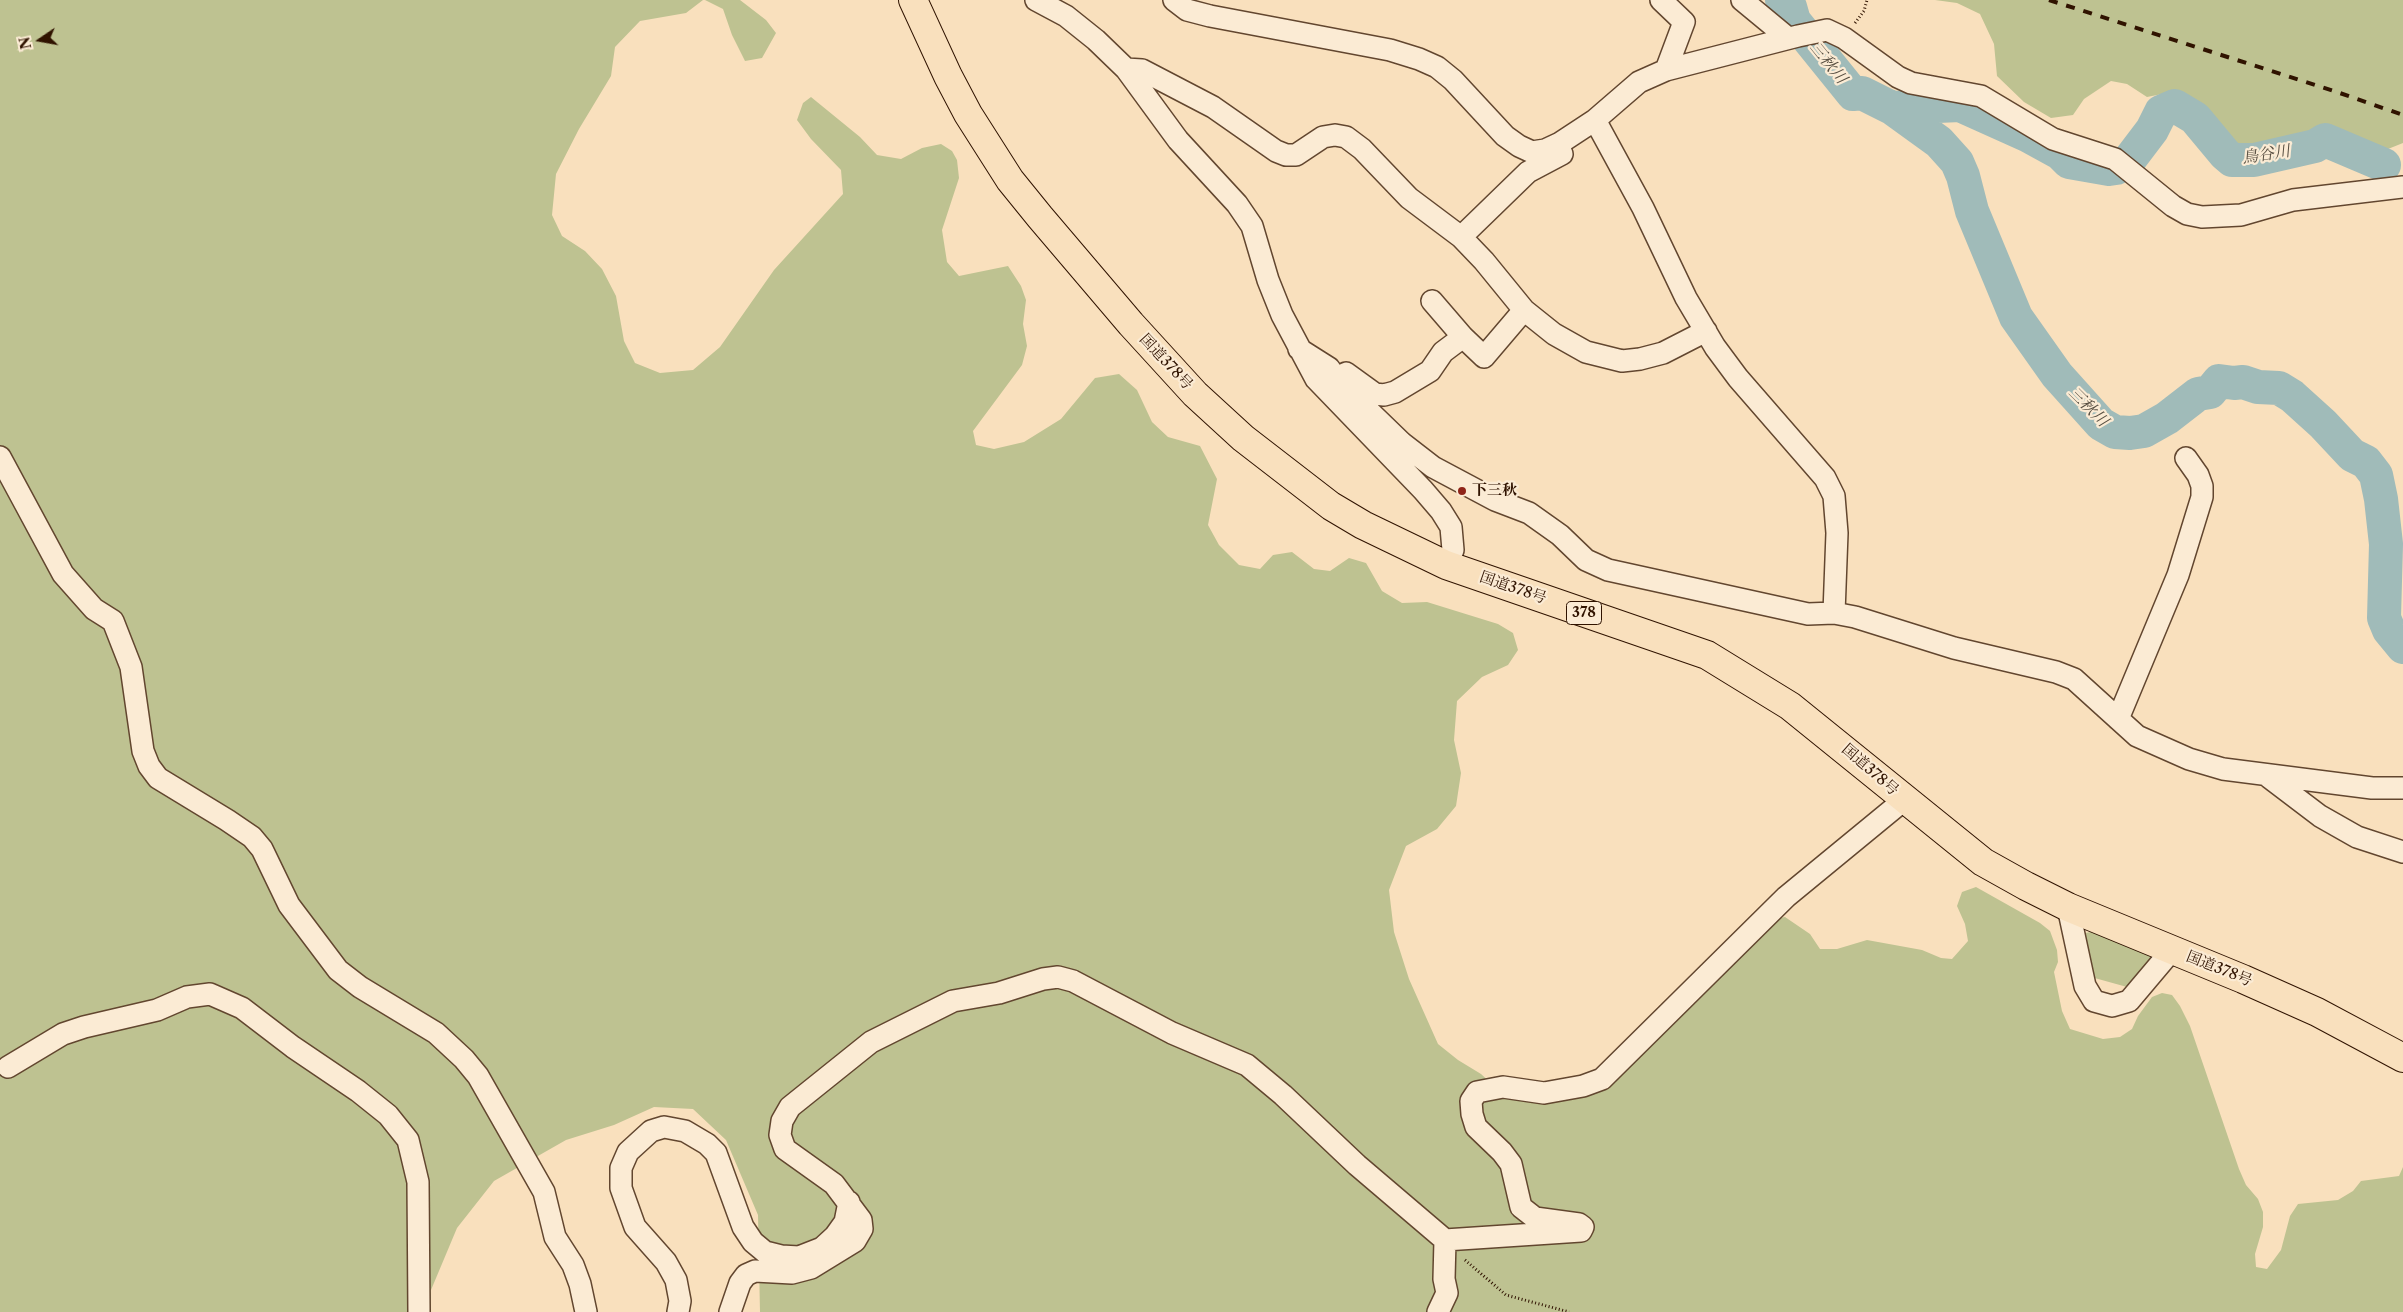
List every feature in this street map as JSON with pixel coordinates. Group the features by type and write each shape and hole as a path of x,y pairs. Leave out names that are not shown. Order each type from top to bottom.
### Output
{"highway":[{"name":"国道378号","path":"913,0 948,76 968,114 1010,180 1130,324 1195,394 1243,438 1331,506 1363,525 1446,565 1707,654 1790,706 1846,749 1904,800 1983,862 2068,907 2316,1012 2403,1058"}],"street":[{"path":"1036,0 1066,16 1096,40 1126,69 1178,140 1238,204 1252,226 1268,280 1299,349 1316,379 1441,511 1451,526 1453,550 1446,565"},
{"path":"1174,0 1187,10 1210,16 1390,50 1419,59 1442,72 1505,136 1532,152 1546,150 1570,136 1595,120 1639,82 1666,70 1793,37 1836,34 1898,77 1911,83 1981,96 2013,114 2034,130 2053,139 2115,159 2173,206 2187,214 2202,217 2241,215 2293,200 2403,187"},
{"path":"1661,0 1684,22 1666,70"},
{"path":"1742,0 1793,37"},
{"path":"1126,69 1142,70 1213,107 1276,151 1286,155 1296,155 1323,137 1335,135 1346,138 1362,149 1408,198 1461,237 1484,261 1524,310 1554,334 1586,352 1622,361 1663,353 1706,331"},
{"path":"1595,120 1706,331 1738,378 1825,478 1834,496 1837,533 1834,614"},
{"path":"1461,237 1528,172 1566,152 1569,147 1570,136"},
{"path":"1432,301 1463,337 1484,357 1524,310"},
{"path":"1329,368 1341,370 1375,394 1384,395 1395,392 1430,371 1443,352 1463,337"},
{"path":"1299,349 1329,368 1340,383 1402,443 1432,467 1495,500 1529,513 1560,535 1586,560 1608,570 1808,614 1834,614 1855,618 1954,648 2056,672 2074,679 2136,736 2189,759 2223,769 2372,788 2403,788"},
{"path":"0,457 63,574 94,609 113,621 131,667 143,751 149,766 158,778 227,820 252,838 262,849 289,905 338,970 360,987 436,1033 478,1076 544,1192 555,1237 573,1265 580,1284 586,1312"},
{"path":"2118,719 2178,575 2202,497 2198,475 2186,458"},
{"path":"2266,775 2320,816 2357,837 2403,852"},
{"path":"730,1312 740,1283 746,1275 755,1271 792,1273 811,1268 855,1242 862,1230 861,1220 834,1184 785,1149 780,1135 782,1121 790,1107 870,1042 953,1001 999,993 1043,979 1058,977 1073,981 1172,1033 1247,1065 1283,1095 1357,1165 1445,1240 1581,1231 1583,1227 1580,1224 1535,1218 1521,1206 1511,1164 1502,1152 1476,1128 1471,1101 1477,1092 1503,1087 1544,1093 1583,1086 1602,1079 1786,897 1904,800"},
{"path":"2068,907 2085,986 2094,1001 2112,1006 2129,1001 2172,950"},
{"path":"8,1067 63,1034 84,1026 157,1010 187,997 210,994 242,1008 388,1115 408,1140 418,1182 419,1312"},
{"path":"678,1312 680,1301 676,1280 666,1262 635,1227 620,1188 621,1168 628,1152 651,1131 664,1127 685,1131 707,1144 716,1153 744,1227 753,1242 765,1252 781,1256 799,1257 822,1248 835,1236 845,1222 849,1202"},
{"path":"1438,1312 1447,1294 1444,1279 1445,1240"}],"path":[{"path":"1836,34 1864,11 1867,0"},
{"path":"1445,1240 1472,1267 1506,1295 1569,1312"}],"green space":[{"path":"0,0 703,0 686,13 640,21 615,47 611,76 579,129 556,174 552,215 562,236 585,251 602,269 616,296 624,341 635,363 660,373 693,370 720,347 774,270 843,194 841,170 811,139 797,120 803,103 811,97 860,137 877,155 901,159 922,148 941,144 952,151 957,160 959,178 942,230 947,262 959,276 1008,266 1021,286 1026,300 1023,324 1027,346 1022,365 973,431 976,445 994,449 1024,442 1061,419 1095,378 1119,374 1137,390 1152,422 1168,437 1200,446 1217,479 1208,525 1219,545 1239,565 1260,569 1273,555 1292,552 1314,569 1330,571 1349,558 1366,563 1382,591 1402,603 1427,602 1498,624 1513,633 1518,650 1508,665 1482,677 1457,701 1454,740 1461,773 1456,806 1437,829 1406,846 1389,890 1394,932 1409,979 1438,1044 1458,1060 1481,1074 1506,1097 1528,1102 1574,1096 1761,922 1785,917 1810,934 1820,949 1837,949 1867,940 1922,950 1941,958 1952,959 1968,941 1965,924 1957,906 1962,892 1976,887 2040,923 2050,931 2057,950 2058,962 2054,972 2062,1011 2070,1029 2103,1039 2120,1037 2132,1029 2138,1016 2152,997 2162,993 2172,995 2190,1026 2239,1169 2246,1185 2258,1199 2263,1212 2263,1227 2255,1254 2256,1267 2267,1269 2281,1250 2290,1216 2298,1204 2338,1200 2353,1191 2361,1181 2399,1176 2403,1167 2403,1312 760,1312 758,1215 726,1140 693,1109 654,1107 614,1125 566,1140 494,1181 457,1228 431,1290 431,1312 0,1312"},
{"path":"705,0 740,0 766,20 776,33 762,58 745,61 732,35 723,9"},
{"path":"1935,0 2403,0 2403,143 2383,151 2327,127 2309,137 2269,146 2242,147 2227,141 2212,116 2196,100 2182,93 2167,93 2147,97 2127,84 2111,81 2084,99 2073,115 2051,118 2024,102 1997,76 1994,44 1980,14 1957,3"},
{"path":"2091,932 2147,953 2152,959 2127,987 2091,977 2083,939 2085,933"}],"waterway":[{"name":"三秋川","path":"1782,0 1790,7 1794,21 1853,94 1862,93 1892,108 1939,142 1957,162 1963,176 1972,211 2016,317 2057,375 2101,424 2115,432 2130,433 2144,431 2167,418 2198,394 2210,392 2219,381 2243,382 2258,387 2279,388 2292,396 2323,424 2352,455 2366,462 2376,475 2381,499 2386,544 2384,618 2389,630 2403,647"},
{"name":"鳥谷川","path":"1892,108 1960,105 2029,136 2060,153 2069,162 2109,169 2116,168"},
{"name":"鳥谷川","path":"2130,159 2152,130 2161,112 2175,106 2195,118 2232,160 2254,160 2315,146 2325,140 2384,165"}],"railway":[{"path":"2049,0 2334,91 2403,115"}],"place":[{"name":"下三秋","path":"1462,491"}]}
